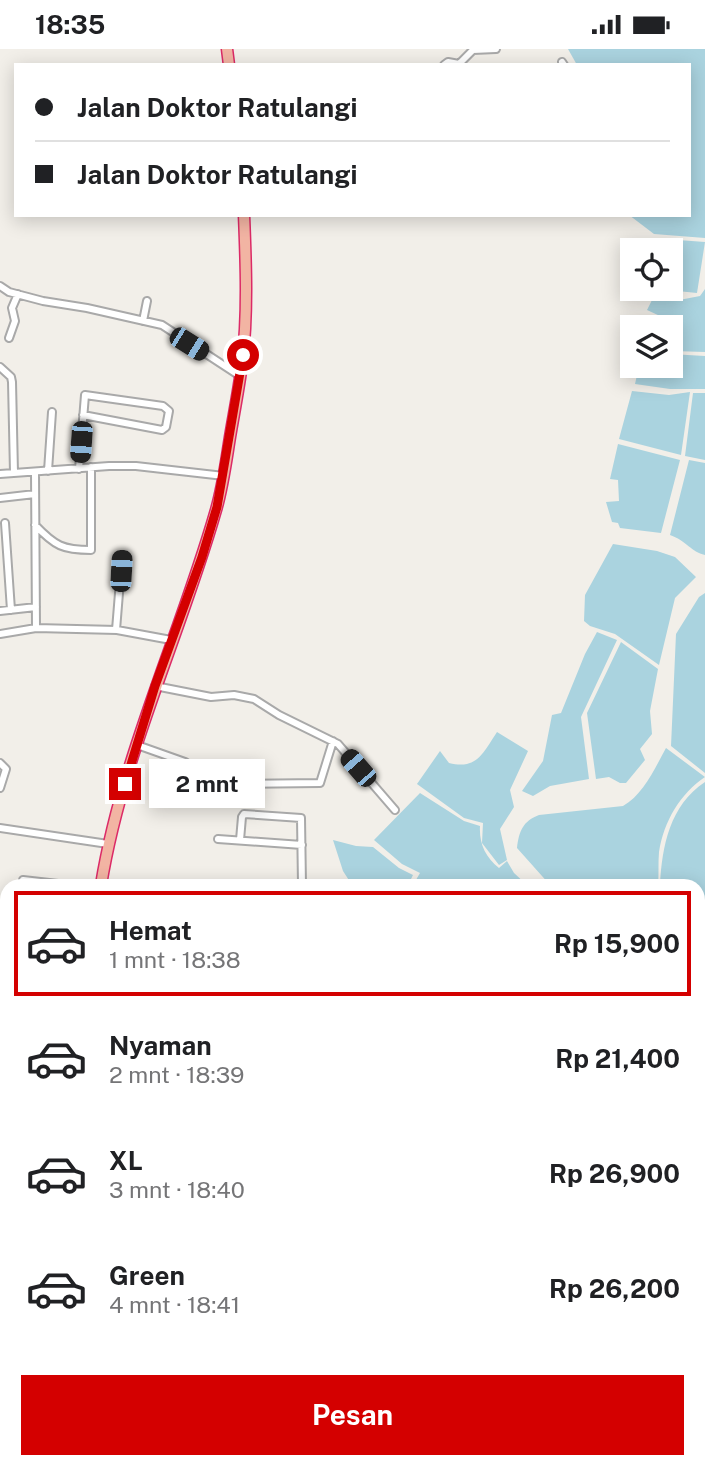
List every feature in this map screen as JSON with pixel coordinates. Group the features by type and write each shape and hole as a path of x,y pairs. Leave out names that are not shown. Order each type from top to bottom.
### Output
{"highway":[{"path":"102,879 108,844 137,745 155,686 202,557 223,476 242,359 246,270 244,217"}],"street":[{"path":"460,63 473,50 496,49"},
{"path":"0,286 18,294 144,318 166,327 240,376"},
{"path":"9,338 16,321 12,309 18,294"},
{"path":"144,318 147,301"},
{"path":"0,367 11,377 12,382 14,473"},
{"path":"79,469 83,415 87,394 163,406 169,411 166,427 162,430 83,415"},
{"path":"48,471 52,412"},
{"path":"0,474 136,466 223,476"},
{"path":"36,525 51,542 68,550 92,550 91,467"},
{"path":"35,472 36,628"},
{"path":"0,498 35,494"},
{"path":"5,523 11,610"},
{"path":"116,630 122,556"},
{"path":"0,611 36,607"},
{"path":"0,634 36,628 116,630 171,640"},
{"path":"155,686 211,697 248,696 279,715 338,744 395,810"},
{"path":"137,745 236,784 320,783 333,741"},
{"path":"0,764 6,769 0,788"},
{"path":"240,840 242,814 301,818 302,879"},
{"path":"0,828 108,844"},
{"path":"218,839 302,845"},
{"path":"0,1040 0,1047"}],"water":[{"path":"568,49 705,49 705,238 654,234 632,217 691,217 691,63 576,63"},
{"path":"683,240 705,242 697,293 683,292"},
{"path":"705,289 705,352 683,351 683,315 658,315 647,310 652,301 683,301 700,296"},
{"path":"683,355 705,356 705,389 670,389 635,384 636,378 683,378"},
{"path":"632,391 669,395 690,392 681,455 619,439"},
{"path":"693,393 705,393 705,460 685,456"},
{"path":"618,444 680,460 661,533 620,528 618,523 612,522 606,502 619,501 618,480 610,479"},
{"path":"689,460 705,463 705,555 670,535"},
{"path":"613,544 657,551 675,557 696,577 675,598 659,665 615,634 590,626 584,621 585,595"},
{"path":"705,593 705,773 671,746 676,634 699,597"},
{"path":"597,632 617,640 581,717 589,779 550,786 533,796 522,791 543,761 552,715 561,713"},
{"path":"621,642 658,669 650,711 652,734 640,749 645,760 626,783 609,777 596,779 587,713"},
{"path":"497,732 528,751 510,790 514,807 500,829 507,860 499,865 482,843 483,823 464,818 417,784 440,751 449,763 459,765 473,762 488,747"},
{"path":"666,748 705,777 681,800 669,819 659,852 658,879 545,879 517,848 521,832 534,817 623,806 637,795"},
{"path":"705,782 705,879 661,879 670,827 683,802"},
{"path":"420,793 464,821 480,826 482,844 490,859 499,868 507,861 520,879 416,879 420,873 402,864 374,840"},
{"path":"333,840 373,847 399,868 413,875 411,879 348,879"}],"route":[{"path":"125,784 155,686 202,557 217,507 243,355"}]}
